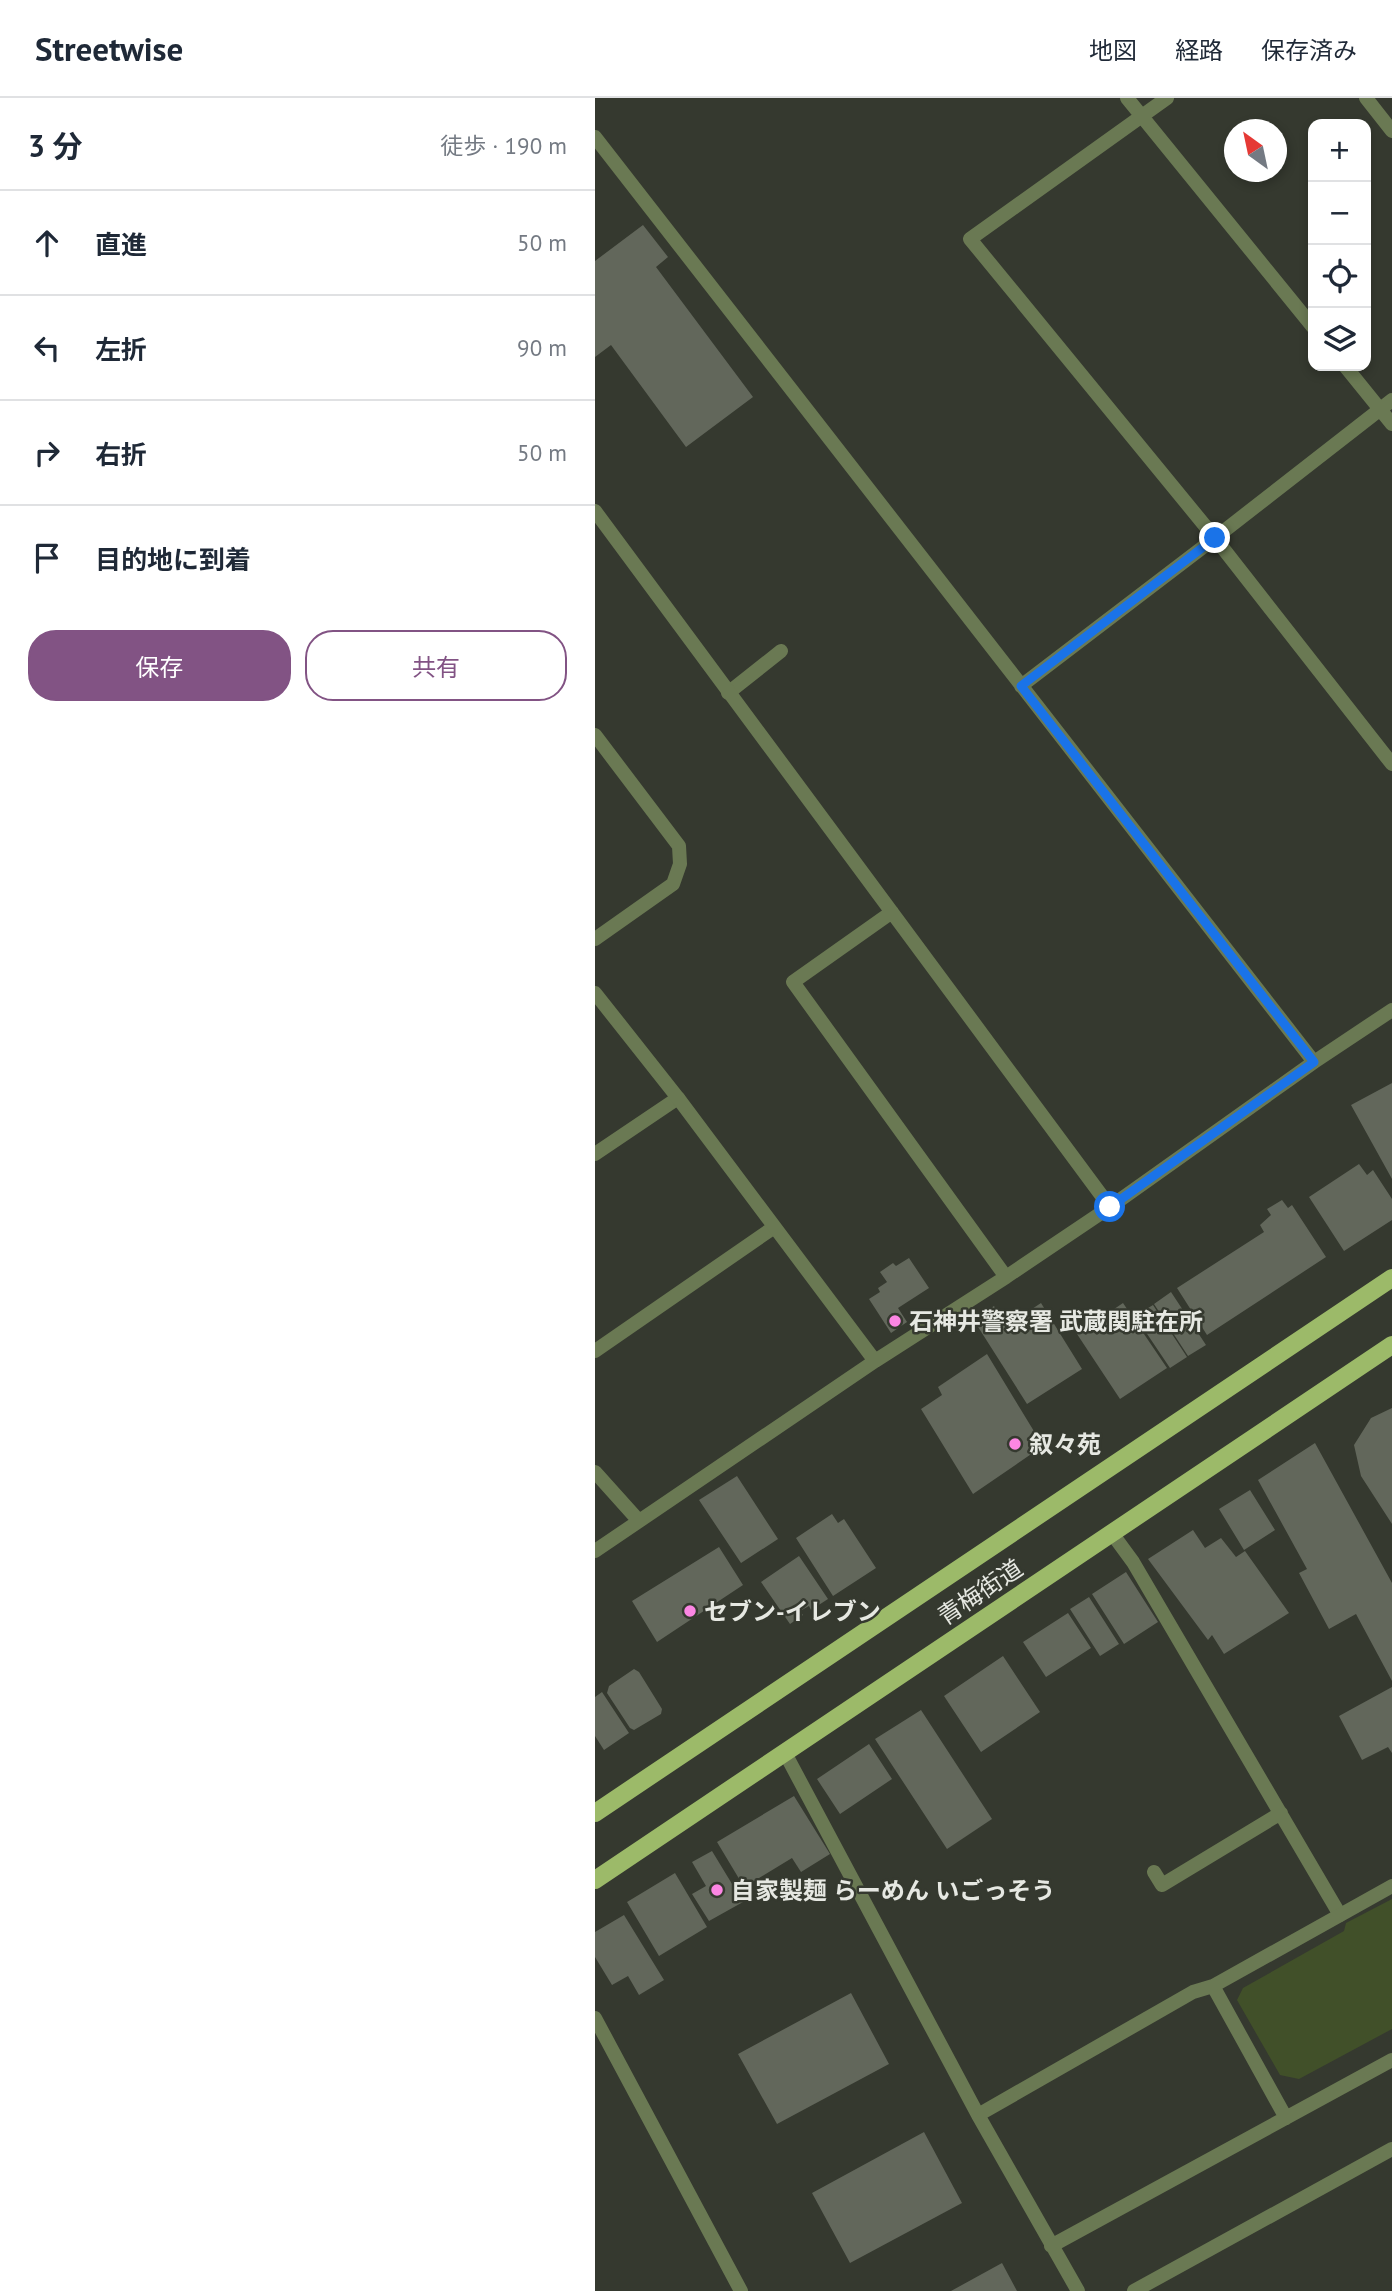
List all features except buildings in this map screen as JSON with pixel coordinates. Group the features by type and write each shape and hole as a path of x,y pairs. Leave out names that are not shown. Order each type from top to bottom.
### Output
{"main road":[{"name":"青梅街道","path":"595,1813 1392,1278"},
{"name":"青梅街道","path":"595,1880 1392,1345"}],"street":[{"path":"1128,98 1308,321"},
{"path":"1167,98 970,239 1215,538 1392,764"},
{"path":"1366,98 1392,131"},
{"path":"595,137 1314,1062"},
{"path":"1349,371 1392,424"},
{"path":"1021,686 1392,400"},
{"path":"595,511 1110,1207"},
{"path":"728,693 781,651"},
{"path":"595,735 600,753 679,846 680,864 673,884 595,940"},
{"path":"892,912 793,982 1006,1277"},
{"path":"595,993 678,1098 875,1361"},
{"path":"595,1551 875,1361 1110,1207 1392,1010"},
{"path":"595,1154 678,1098"},
{"path":"595,1351 773,1227"},
{"path":"595,1472 639,1521"},
{"path":"1111,1532 1133,1562 1340,1914"},
{"path":"785,1753 978,2115 1077,2291"},
{"path":"1154,1872 1162,1885 1281,1813"},
{"path":"978,2115 1193,1992 1213,1986 1392,1886"},
{"path":"1213,1986 1286,2118"},
{"path":"595,2018 741,2291"},
{"path":"1051,2246 1392,2060"},
{"path":"1134,2291 1392,2149"}],"green space":[{"path":"1392,1899 1392,2029 1299,2079 1280,2075 1237,2000 1243,1988 1344,1931 1346,1923"}],"place":[{"name":"石神井警察署 武蔵関駐在所","path":"895,1321"},
{"name":"叙々苑","path":"1015,1444"},
{"name":"セブン-イレブン","path":"690,1611"},
{"name":"自家製麺 らーめん いごっそう","path":"717,1890"}],"route":[{"path":"1110,1207 1314,1062 1021,686 1215,538"}]}
